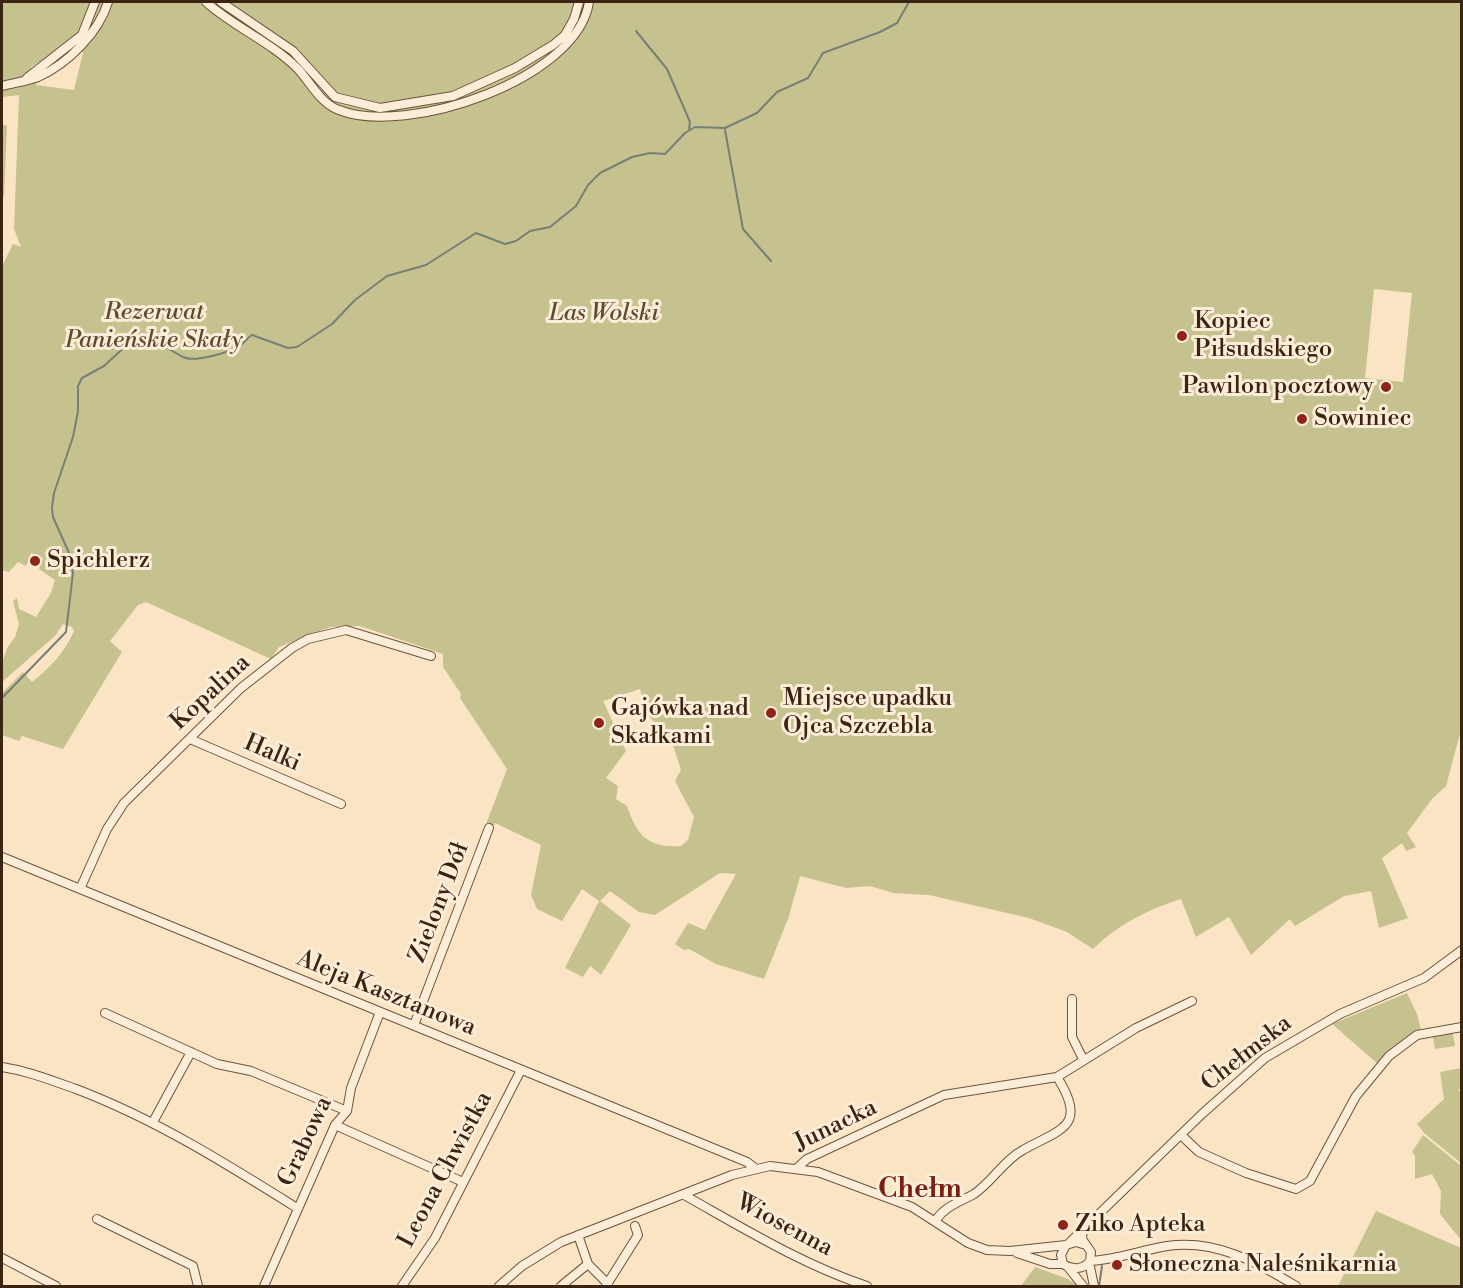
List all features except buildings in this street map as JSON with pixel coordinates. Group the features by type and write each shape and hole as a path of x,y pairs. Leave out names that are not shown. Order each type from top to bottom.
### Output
{"street":[{"path":"27,78 82,35 95,2"},
{"path":"2,86 27,78 39,77 77,50 102,16 108,2"},
{"path":"206,2 228,21 289,61 332,106 352,114 388,118 458,106 518,77 559,51 572,39 582,24 589,2"},
{"path":"221,2 293,51 335,97 380,108 453,96 515,68 565,35 574,19 579,2"},
{"name":"Kopalina","path":"80,889 107,829 119,809 241,688 272,663 308,639 346,630 431,656"},
{"name":"Halki","path":"190,739 341,804"},
{"name":"Zielony Dół","path":"414,1025 489,828"},
{"name":"Aleja Kasztanowa","path":"2,857 747,1162 755,1168"},
{"name":"Chełmska","path":"1067,1244 1249,1071 1281,1048 1340,1014 1424,978 1461,950"},
{"path":"1072,999 1072,1037 1083,1059"},
{"name":"Junacka","path":"499,1287 542,1252 578,1235 755,1168 797,1168 807,1159 944,1095 1057,1077 1142,1025 1192,1001"},
{"path":"105,1012 217,1064 251,1071 347,1111"},
{"name":"Grabowa","path":"264,1287 335,1125 347,1111 351,1088 380,1012"},
{"path":"1181,1135 1199,1152 1246,1173 1296,1189 1310,1181 1356,1096 1389,1056 1417,1035 1461,1027"},
{"path":"153,1122 191,1052"},
{"path":"2,1067 30,1071 107,1100 186,1139 297,1208"},
{"name":"Leona Chwistka","path":"402,1287 435,1238 521,1070"},
{"path":"936,1220 946,1209 975,1193 1022,1150 1043,1142 1062,1130 1070,1115 1071,1106 1069,1095 1057,1077"},
{"path":"335,1125 463,1182"},
{"path":"797,1168 818,1172 912,1207 980,1248 1010,1251 1050,1264 1080,1268 1090,1261 1174,1246 1209,1247 1253,1261 1296,1287"},
{"name":"Wiosenna","path":"684,1195 786,1251 833,1274 867,1287"},
{"path":"97,1219 194,1266 198,1287"},
{"path":"578,1235 588,1264 607,1285 638,1235 634,1226"},
{"path":"1084,1227 1082,1239 1088,1248 1094,1287"},
{"path":"1010,1251 1080,1242 1088,1248 1120,1255"},
{"path":"1067,1244 1061,1255 1065,1265 1083,1287"},
{"path":"2,1258 56,1287"},
{"path":"561,1287 588,1264"}],"green space":[{"name":"Las Wolski","path":"2,2 1461,2 1461,730 1446,786 1432,799 1407,833 1416,847 1406,851 1402,843 1382,858 1408,918 1379,928 1371,891 1344,896 1295,926 1290,919 1251,955 1229,917 1196,937 1181,899 1133,919 1093,949 1067,932 1029,918 929,895 893,893 870,886 846,888 800,876 789,916 764,979 716,964 675,944 688,923 705,930 736,874 720,873 655,915 639,912 610,891 600,901 631,925 601,975 590,966 583,977 565,968 599,901 582,889 562,921 537,909 531,895 541,845 495,823 491,832 485,827 507,769 460,698 461,694 443,667 443,654 360,626 330,627 279,647 271,659 146,602 138,605 110,641 122,652 63,749 22,736 19,741 2,735 2,693 23,672 32,682 39,677 62,653 74,631 72,627 63,624 55,636 2,682 2,663 19,624 13,601 17,598 19,609 36,617 51,593 55,580 39,569 43,558 31,553 26,566 18,562 9,572 2,570 2,266 13,244 21,247 14,229 19,95 2,97","holes":["75,40 83,53 74,90 36,85 31,67","1374,289 1412,293 1403,382 1365,378","640,689 647,714 672,742 681,770 675,781 694,817 688,840 681,846 660,845 645,838 635,825 627,806 616,799 618,786 606,778 626,751 603,701"]},
{"path":"2,124 7,126 2,200"},
{"path":"1407,993 1417,1014 1421,1030 1388,1052 1378,1064 1332,1024"},
{"path":"1452,1029 1455,1046 1435,1049 1432,1032"},
{"path":"1461,1068 1461,1088 1458,1090 1462,1093 1461,1163 1424,1133 1417,1124 1444,1099 1440,1072"},
{"path":"1423,1135 1461,1166 1461,1240 1440,1214 1441,1191 1432,1174 1415,1179 1415,1156 1412,1152"},
{"path":"1376,1211 1461,1248 1461,1286 1338,1286"},
{"path":"1035,1267 1068,1279 1078,1286 1021,1286"}],"waterway":[{"path":"2,698 66,632 73,573 70,555 53,517 52,507 54,493 73,437 78,411 78,386 82,378 104,366 130,342 145,337 183,357 196,359 231,350 252,335 288,348 297,347 332,324 355,300 387,276 426,265 476,233 505,244 516,241 530,231 550,227 576,206 588,185 600,173 632,157 650,153 665,154 685,133 695,127 725,128 757,113 777,92 808,78 823,53 880,32 897,23 909,2"},
{"path":"636,31 667,69 690,122 689,129"},
{"path":"725,130 743,229 771,261"},
{"path":"1099,1286 1102,1266"}],"place":[{"name":"Kopiec Piłsudskiego","path":"1182,336"},
{"name":"Pawilon pocztowy","path":"1386,387"},
{"name":"Sowiniec","path":"1302,419"},
{"name":"Spichlerz","path":"35,561"},
{"name":"Miejsce upadku Ojca Szczebla","path":"771,713"},
{"name":"Gajówka nad Skałkami","path":"599,723"},
{"name":"Ziko Apteka","path":"1063,1225"},
{"name":"Słoneczna Naleśnikarnia","path":"1117,1265"}],"district":[{"name":"Chełm","path":"920,1191"}],"park label":[{"name":"Rezerwat Panieńskie Skały","path":"154,327"}]}
